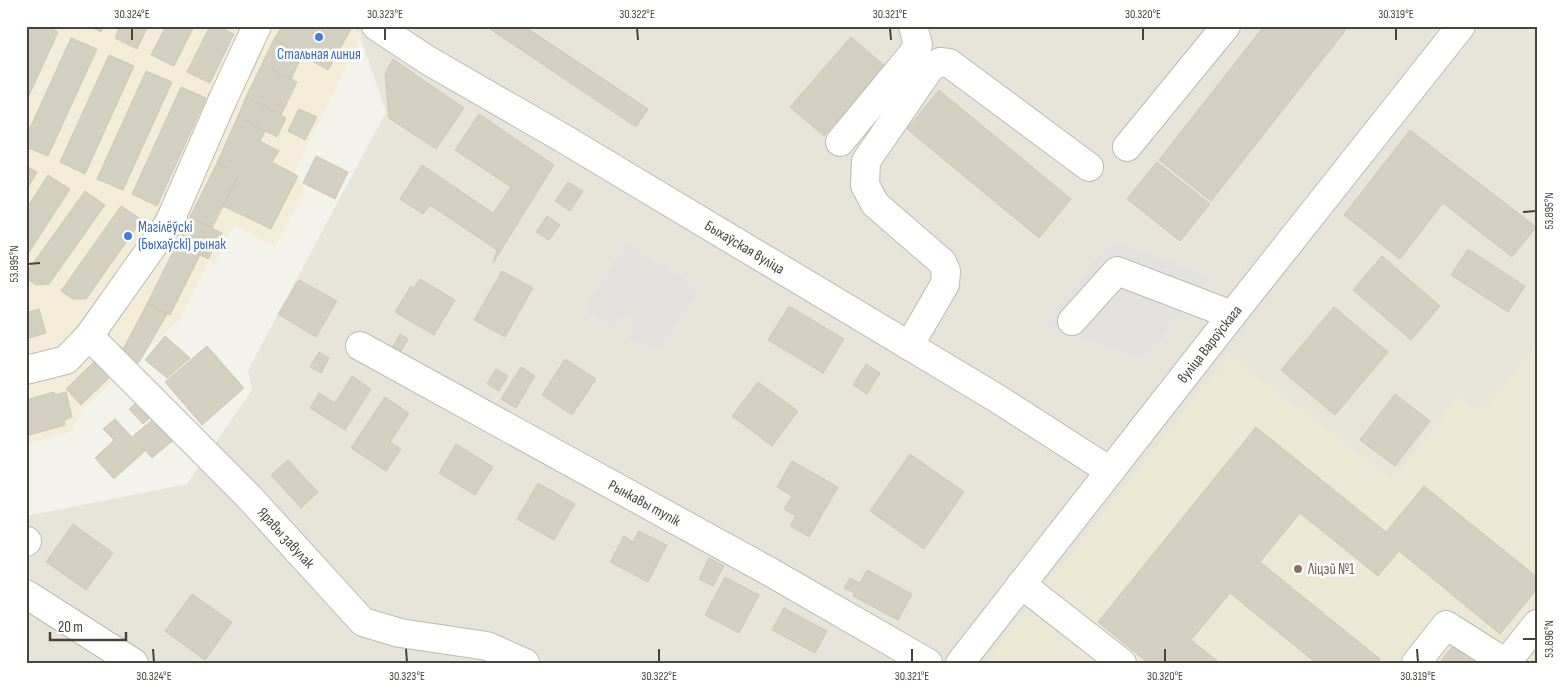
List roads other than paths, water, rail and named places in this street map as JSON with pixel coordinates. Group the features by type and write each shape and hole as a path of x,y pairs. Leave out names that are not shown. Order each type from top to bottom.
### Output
{"street":[{"path":"26,370 66,360 89,336 169,223 223,98 257,26"},
{"name":"Быхаўская вуліца","path":"376,26 430,61 561,137 998,399 1110,471"},
{"path":"840,142 918,45 913,26"},
{"path":"1127,147 1226,26"},
{"name":"вуліца Вароўскага","path":"960,663 1232,314 1461,26"},
{"path":"909,346 945,284 946,271 942,262 875,204 864,185 866,161 930,68 940,62 949,63 1089,167"},
{"path":"1072,320 1117,272 1232,314"},
{"name":"Яравы завулак","path":"89,336 249,497 363,622 400,633 487,646 525,663"},
{"name":"Рынкавы тупік","path":"360,346 772,573 928,663"},
{"path":"1021,584 1122,663"},
{"path":"26,594 134,663"},
{"path":"1416,663 1446,625 1506,663 1537,624"}],"place":[{"name":"Стальная линия","path":"319,37"},
{"name":"Магілёўскі (Быхаўскі) рынак","path":"128,236"},
{"name":"Ліцэй №1","path":"1298,569"}]}
